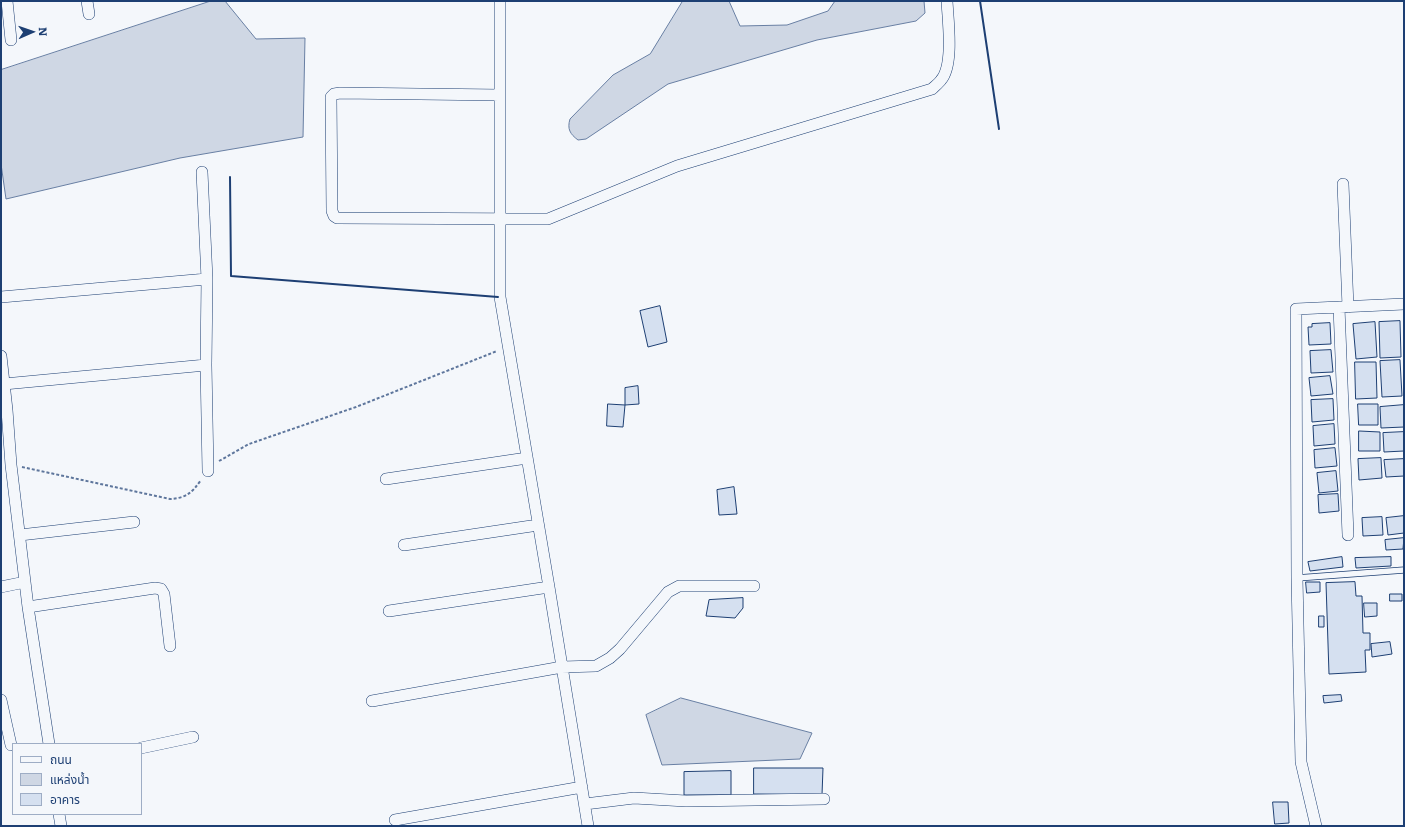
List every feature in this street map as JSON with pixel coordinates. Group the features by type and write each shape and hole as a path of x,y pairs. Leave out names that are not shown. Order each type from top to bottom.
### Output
{"street":[{"path":"7,1 11,40"},
{"path":"87,1 89,14"},
{"path":"500,1 500,297 588,826"},
{"path":"500,95 334,94 331,97 332,211 334,216 337,218 548,219 676,166 932,89 942,80 949,59 947,1"},
{"path":"202,172 207,278 206,365 208,471"},
{"path":"1343,184 1348,535"},
{"path":"1,297 207,278"},
{"path":"1316,826 1301,762 1297,578 1296,309 1404,304"},
{"path":"1,356 4,384 4,411 12,465 28,607 49,743"},
{"path":"4,384 206,365"},
{"path":"386,479 527,458"},
{"path":"20,535 134,522"},
{"path":"404,545 538,525"},
{"path":"1,587 25,582"},
{"path":"372,701 562,667 596,666 610,658 638,628 668,592 679,586 754,586"},
{"path":"389,611 549,588"},
{"path":"28,607 161,589 164,594 170,646"},
{"path":"1,700 11,745"},
{"path":"142,748 193,737"},
{"path":"395,820 582,787"},
{"path":"585,804 634,798 686,801 824,799"},
{"path":"59,815 61,826"}],"lane":[{"path":"1297,578 1404,570"}],"path":[{"path":"12,465 170,499 181,498 193,492 208,471 216,463 249,444 356,406 508,346"}],"water":[{"path":"211,1 225,1 256,39 305,38 303,137 180,158 6,199 1,164 1,70"},
{"path":"683,1 729,1 740,26 787,25 828,11 835,1 924,1 925,13 916,21 817,40 668,84 586,139 578,140 570,131 570,119 613,75 650,54"},
{"path":"681,698 812,733 800,759 662,765 646,715"}],"building":[{"path":"660,306 667,342 648,347 640,311"},
{"path":"1400,321 1401,357 1380,358 1379,322"},
{"path":"1375,322 1377,357 1356,359 1353,324"},
{"path":"1330,323 1331,344 1309,345 1308,327 1312,327 1312,324"},
{"path":"1331,350 1333,372 1311,373 1310,351"},
{"path":"1400,360 1402,396 1382,397 1380,361"},
{"path":"1355,362 1376,362 1377,398 1356,399"},
{"path":"1330,376 1333,394 1311,396 1309,378"},
{"path":"638,386 639,404 625,405 625,388"},
{"path":"1333,399 1334,420 1312,422 1311,400"},
{"path":"608,404 625,405 623,427 607,426"},
{"path":"1358,404 1378,404 1378,425 1359,425"},
{"path":"1404,405 1404,427 1381,428 1380,407"},
{"path":"1334,424 1335,444 1314,446 1313,426"},
{"path":"1359,431 1380,432 1380,451 1359,451"},
{"path":"1404,432 1404,451 1384,452 1383,433"},
{"path":"1335,448 1337,466 1315,468 1314,450"},
{"path":"1381,458 1382,478 1359,480 1358,459"},
{"path":"1404,459 1404,476 1386,477 1384,460"},
{"path":"1336,471 1338,491 1319,493 1317,473"},
{"path":"734,487 737,514 719,515 717,490"},
{"path":"1338,494 1339,511 1319,513 1318,495"},
{"path":"1404,516 1404,533 1388,535 1386,518"},
{"path":"1382,517 1383,535 1363,536 1362,518"},
{"path":"1404,538 1403,549 1386,550 1385,540"},
{"path":"1342,557 1343,567 1310,571 1308,562"},
{"path":"1391,557 1391,566 1356,568 1355,558"},
{"path":"1306,582 1320,582 1320,592 1307,593"},
{"path":"1355,582 1356,596 1362,596 1363,633 1370,633 1370,650 1365,650 1366,672 1329,674 1326,583"},
{"path":"1390,594 1402,594 1402,601 1390,601"},
{"path":"743,598 743,608 735,618 706,616 709,600"},
{"path":"1364,603 1377,603 1377,616 1365,617"},
{"path":"1319,616 1324,616 1324,627 1319,627"},
{"path":"1390,642 1392,654 1372,657 1371,644"},
{"path":"1341,695 1342,701 1324,703 1323,696"},
{"path":"754,768 823,768 822,795 754,794"},
{"path":"731,771 731,795 684,795 684,772"},
{"path":"1273,802 1288,802 1289,823 1275,824"}],"wall":[{"path":"980,1 999,129"},
{"path":"230,177 231,276 498,297"}]}
